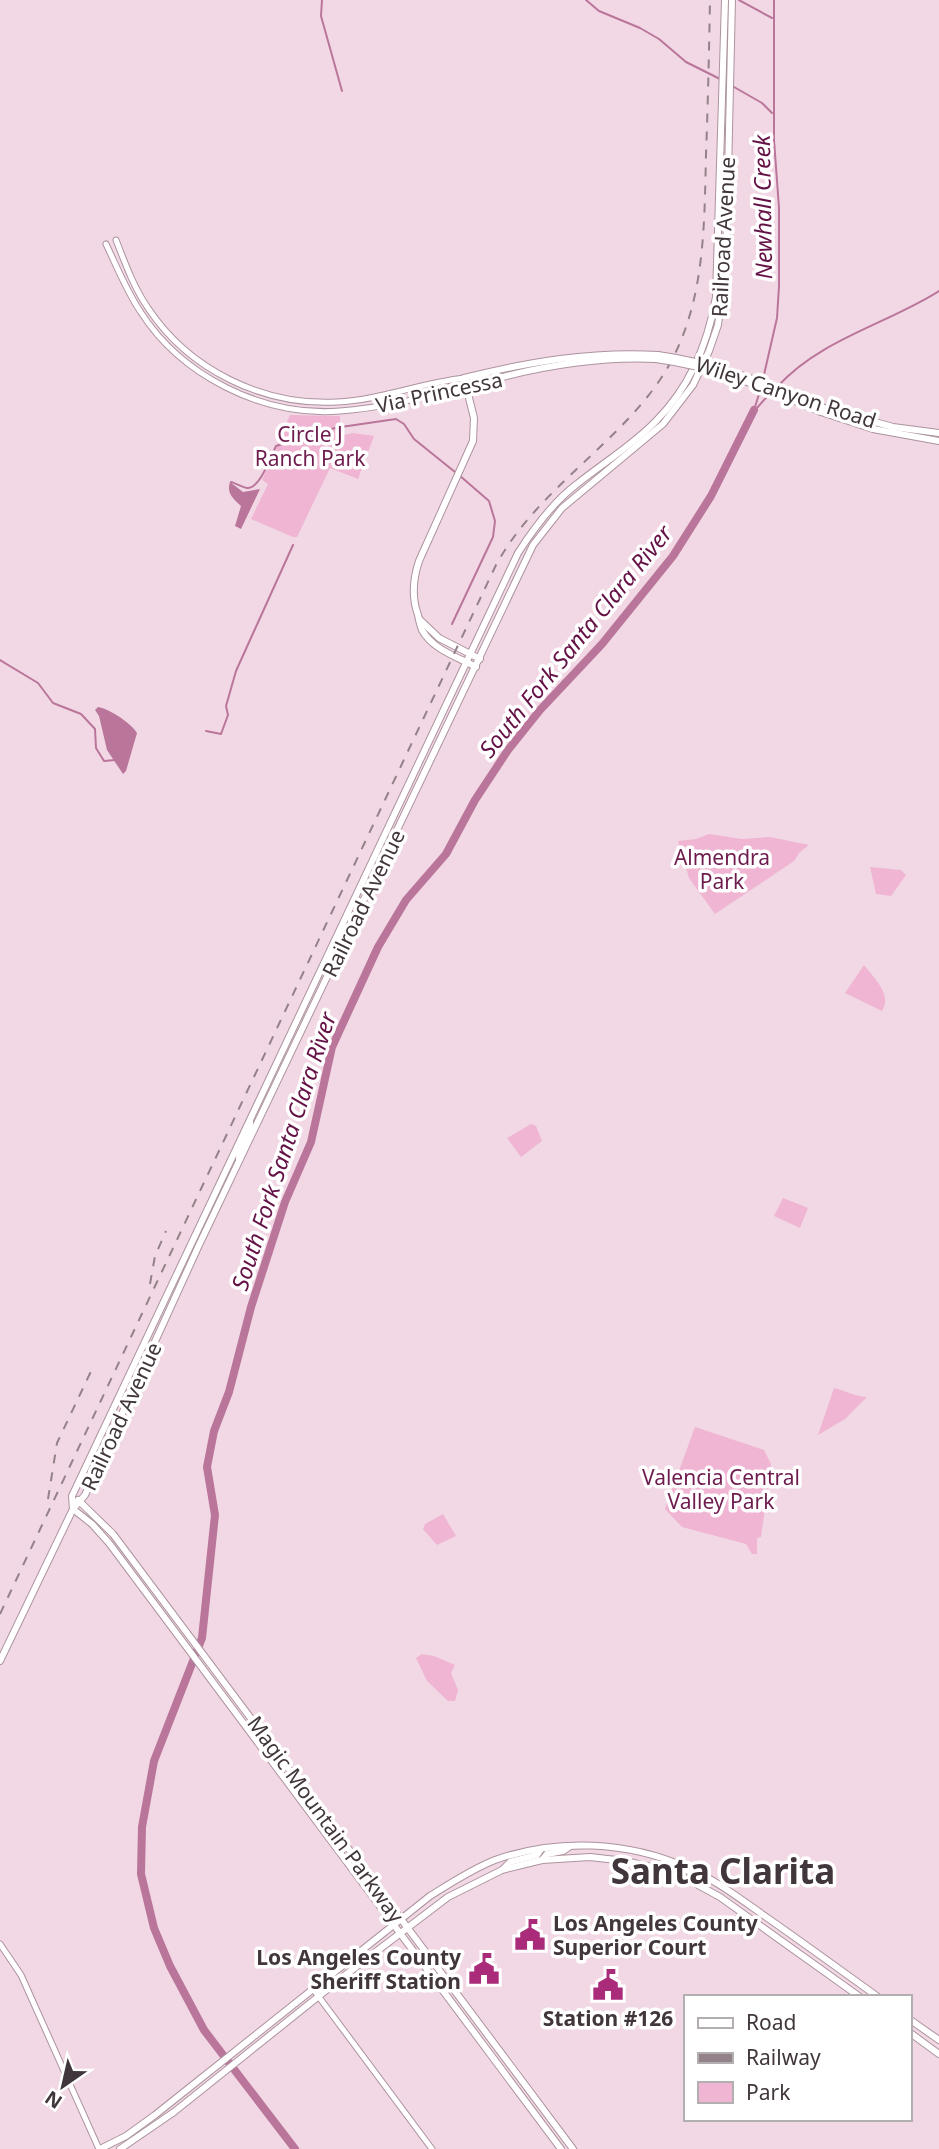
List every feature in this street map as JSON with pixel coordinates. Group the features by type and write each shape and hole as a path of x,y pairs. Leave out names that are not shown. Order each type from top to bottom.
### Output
{"main road":[{"name":"Railroad Avenue","path":"73,1509 80,1502 526,559 562,508 663,424 693,385 709,351 723,298 726,96 723,69 724,0"},
{"name":"Railroad Avenue","path":"73,1509 72,1496 518,553 548,512 574,485 656,421 681,389 705,343 716,297 732,0"},
{"name":"Via Princessa","path":"464,378 552,359 635,356"},
{"name":"Via Princessa","path":"466,387 569,364 635,356"},
{"name":"Wiley Canyon Road","path":"635,356 657,357 720,371 873,429 939,441"},
{"path":"464,378 474,418 473,441 415,573 413,598 419,619 439,638 469,658 476,667"},
{"name":"Wiley Canyon Road","path":"822,410 893,427 939,433"},
{"path":"469,658 480,659"},
{"path":"240,1161 239,1152 250,1129 250,1119"},
{"name":"Magic Mountain Parkway","path":"72,1496 113,1534 573,2149"},
{"path":"0,1661 73,1509"},
{"name":"Magic Mountain Parkway","path":"73,1509 92,1524 109,1543 561,2149"},
{"path":"542,1860 547,1854 563,1851 570,1846"},
{"path":"100,2149 137,2127 214,2068 430,1896 475,1869 541,1849 607,1846 642,1852 677,1863 727,1889 875,1995"},
{"path":"502,1870 510,1862 537,1855 541,1849"},
{"path":"120,2149 162,2121 406,1928 461,1888 502,1870 542,1860 590,1857 625,1861 660,1869 689,1880 720,1898 857,1995"},
{"path":"660,1869 665,1863 692,1874 702,1875"},
{"path":"911,2020 939,2040"},
{"path":"911,2033 939,2054"}],"street":[{"name":"Via Princessa","path":"116,240 133,282 159,324 193,356 243,386 282,399 336,402 371,398 464,378"},
{"name":"Via Princessa","path":"106,244 140,312 163,340 207,377 250,398 288,408 337,412 466,387"},
{"path":"0,1944 22,1979 100,2149"},
{"path":"313,1989 432,2149"}],"green space":[{"name":"Circle J Ranch Park","path":"290,415 340,416 340,436 353,433 374,436 358,479 330,468 297,537 251,519 268,484 262,480"},
{"name":"Almendra Park","path":"709,834 742,839 770,837 809,845 794,861 715,914 689,878 678,841"},
{"path":"870,867 901,870 906,875 891,896 876,894"},
{"path":"864,965 884,993 885,1005 882,1011 845,993"},
{"path":"531,1124 536,1126 542,1141 521,1157 507,1138"},
{"path":"783,1198 808,1208 800,1228 774,1216"},
{"path":"834,1388 867,1397 845,1419 818,1435"},
{"name":"Valencia Central Valley Park","path":"695,1427 764,1450 771,1464 761,1537 757,1538 757,1554 752,1554 746,1544 682,1527 665,1509"},
{"path":"443,1514 456,1536 437,1545 423,1529 425,1524"},
{"path":"422,1654 455,1665 451,1673 458,1690 455,1701 448,1701 427,1681 416,1658"}],"shaded area":[{"path":"230,482 243,492 260,489 241,529 235,526 241,506 230,493"},
{"path":"98,707 120,717 137,733 123,774 107,750 99,716 95,710"}],"waterway":[{"path":"322,0 321,16 342,91"},
{"path":"586,0 599,11 659,39 686,62 720,79"},
{"path":"739,0 772,18"},
{"name":"Newhall Creek","path":"763,379 777,318 779,286 779,208 774,140 774,0"},
{"path":"734,87 762,103 772,113"},
{"name":"South Fork Santa Clara River","path":"778,386 795,370 834,344 939,291"},
{"name":"Newhall Creek","path":"754,410 760,391"},
{"name":"South Fork Santa Clara River","path":"756,409 771,392"},
{"name":"South Fork Santa Clara River","path":"295,2149 204,2030 170,1966 154,1928 141,1874 142,1827 154,1761 202,1638 215,1515 207,1467 214,1431 229,1392 251,1307 285,1202 311,1142 332,1047 378,947 406,900 446,854 475,800 508,750 540,710 602,644 673,556 711,496 754,410"},
{"path":"341,427 396,419 404,424 414,439 455,472"},
{"path":"231,482 247,488 252,487 261,478 276,446 335,428"},
{"path":"452,624 493,537 495,521 489,501 459,475"},
{"path":"206,731 221,734 228,715 226,706 236,671 293,545"},
{"path":"0,660 38,683 53,703 81,714 95,729 96,748 104,761 115,760"}],"railway":[{"path":"0,1614 496,565 529,518 648,396 667,369 681,341 698,281 702,250 710,0"},
{"path":"150,1284 155,1256 166,1231"},
{"path":"48,1499 57,1443 94,1365"}],"place":[{"name":"Los Angeles County Superior Court","path":"530,1935"},
{"name":"Los Angeles County Sheriff Station","path":"484,1969"},
{"name":"Station #126","path":"608,1985"}],"district":[{"name":"Santa Clarita","path":"723,1870"}]}
